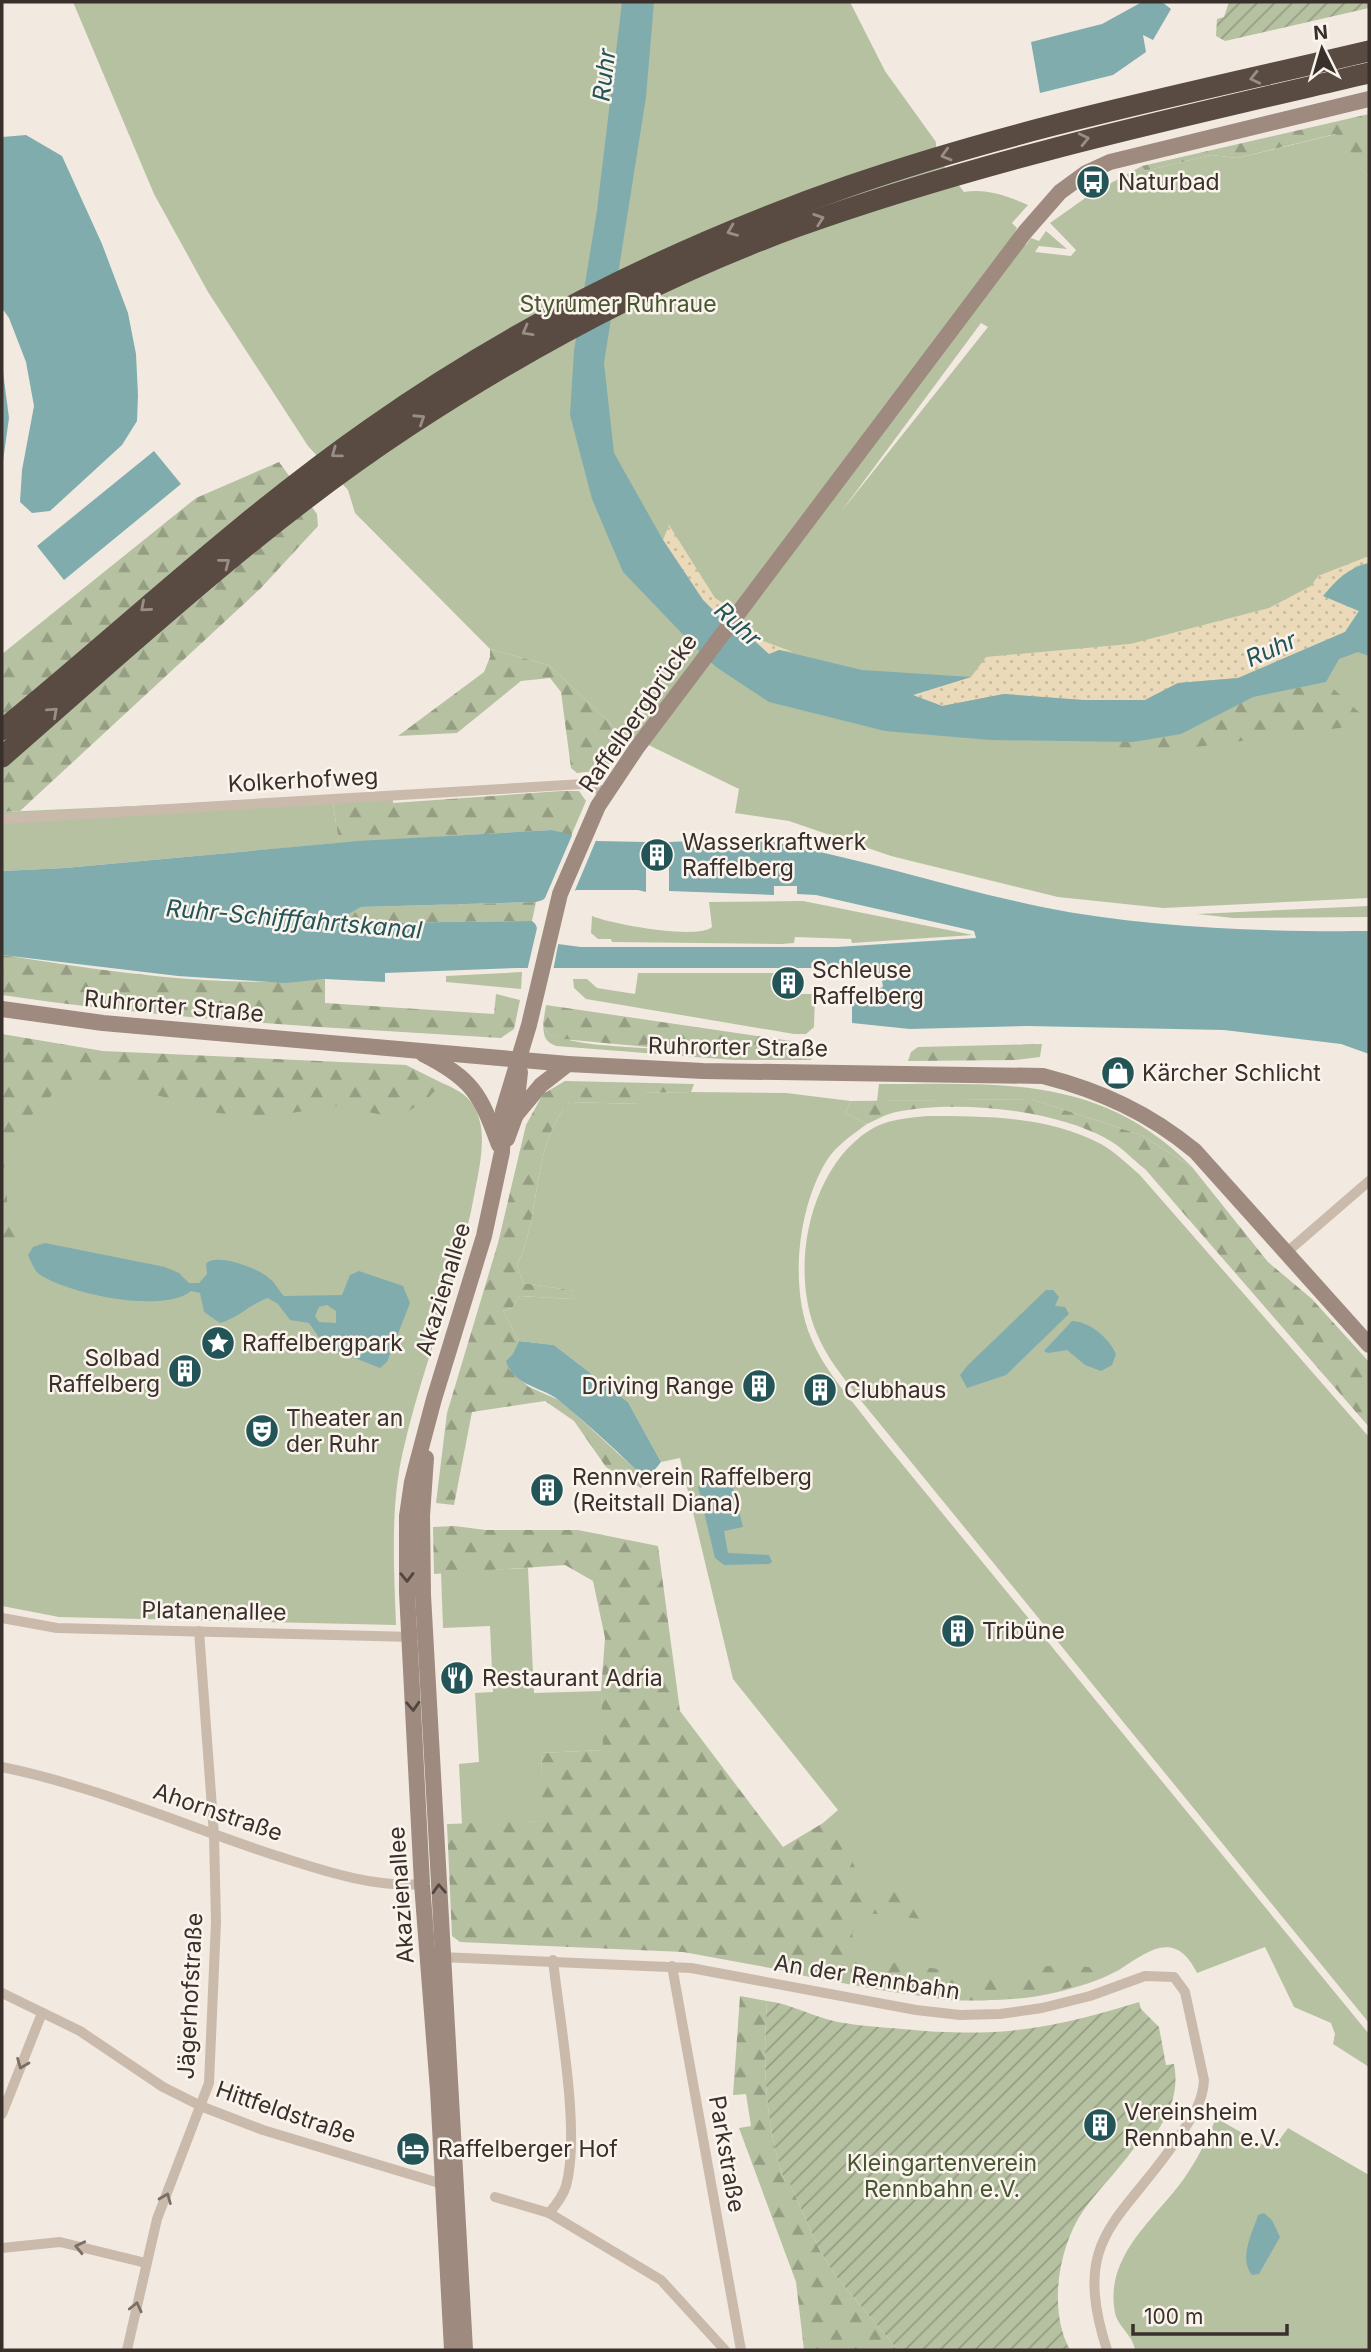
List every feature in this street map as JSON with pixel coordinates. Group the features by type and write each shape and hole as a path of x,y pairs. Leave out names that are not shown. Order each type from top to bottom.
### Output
{"highway":[{"path":"2,730 298,494 568,331 654,287 793,228 906,190 1015,146 1369,51"},
{"path":"1015,146 1369,73"},
{"path":"2,757 298,494"}],"main road":[{"name":"Raffelbergbrücke","path":"519,1059 560,894 606,792 1025,232 1060,192 1086,173 1110,162 1369,99"},
{"name":"Ruhrorter Straße","path":"2,1009 103,1023 568,1064 703,1071 1017,1073 1080,1085 1134,1108 1165,1127 1195,1151 1369,1345"},
{"path":"415,1049 452,1069 471,1086 483,1101 502,1152"},
{"name":"Akazienallee","path":"465,2350 449,2186 417,1637 407,1516 425,1437 484,1236 502,1152 515,1117 521,1080 519,1059"},
{"name":"Akazienallee","path":"502,1152 503,1111 519,1059"},
{"path":"515,1117 541,1085 568,1064"},
{"name":"Akazienallee","path":"417,1637 422,1884 435,1958"},
{"name":"Akazienallee","path":"449,2186 452,2350"}],"street":[{"name":"Kolkerhofweg","path":"2,819 566,785 590,785 606,792"},
{"path":"1287,1252 1369,1181"},
{"name":"Platanenallee","path":"2,1618 57,1628 417,1637"},
{"name":"Jägerhofstraße","path":"127,2350 158,2219 209,2083 213,2046 216,1923 214,1835 199,1631"},
{"name":"Ahornstraße","path":"2,1767 92,1790 214,1835 326,1871 384,1884 422,1884"},
{"name":"An der Rennbahn","path":"435,1958 672,1966 960,2015 1000,2014 1042,2008 1090,1996 1145,1976 1161,1975 1180,1982 1200,2059 1203,2093 1195,2113 1175,2143 1115,2217 1099,2247 1093,2281 1095,2314 1107,2350"},
{"path":"549,2213 566,2186 570,2157 570,2123 553,1960"},
{"name":"Parkstraße","path":"672,1966 741,2350"},
{"name":"Hittfeldstraße","path":"2,1993 80,2031 163,2087 202,2106 263,2130 449,2186"},
{"path":"2,2114 42,2013"},
{"path":"495,2197 549,2213 671,2288 725,2350"},
{"path":"2,2247 60,2242 146,2263"}],"green space":[{"name":"Styrumer Ruhraue","path":"73,2 850,2 885,71 936,142 936,156 964,192 997,194 1028,205 1012,223 1017,228 1013,236 1026,245 1031,238 1039,241 1046,231 1067,249 1039,246 1035,252 1071,256 1076,250 1050,223 1091,194 1142,166 1145,171 1211,155 1238,158 1336,134 1369,179 1369,898 1163,908 1058,897 891,856 789,821 735,813 739,789 630,736 627,739 549,665 490,649 355,513 348,490 308,446 208,292 154,194","holes":["981,323 988,327 841,512"]},
{"path":"1229,2 1369,2 1369,8 1225,41 1216,36 1217,19 1224,17"},
{"path":"1369,114 1369,179 1335,134 1238,158 1211,155 1145,171 1142,166"},
{"path":"279,462 317,514 318,526 261,588 20,811 2,812 2,654 196,498"},
{"path":"490,649 549,665 627,739 605,770 577,773 571,768 561,692 550,678 521,681 457,733 398,736 484,672"},
{"path":"1326,682 1362,715 1369,712 1369,724 1196,747 1098,753 1096,742 1133,742 1181,734 1253,697"},
{"path":"392,791 393,803 561,791 579,791 586,801 571,836 552,830 339,843 332,797"},
{"path":"332,797 339,843 65,868 2,871 2,812"},
{"path":"803,901 973,935 852,943 851,939 795,937 794,943 782,944 612,942 611,939 598,939 591,933 592,916 635,926 690,932 704,931 712,927 709,902"},
{"path":"536,902 532,921 365,923 350,921 346,915 361,907"},
{"path":"1369,906 1369,917 1233,918 1197,914"},
{"path":"2,955 163,977 245,982 325,979 325,1003 494,1014 496,994 520,1000 514,1029 501,1038 188,1017 2,995"},
{"path":"522,972 521,989 446,982 446,976"},
{"path":"638,973 780,973 780,994 815,994 814,1027 806,1034 794,1034 586,999 574,988 573,979 587,979 597,988 635,994"},
{"path":"546,1005 805,1043 814,1052 701,1052 562,1039 548,1034 543,1024"},
{"path":"543,1024 548,1034 571,1041 619,1047 814,1052 811,1060 734,1060 556,1046 545,1038"},
{"path":"2,1034 103,1051 406,1065 442,1083 429,1097 399,1118 336,1106 266,1117 218,1113 109,1081 60,1087 15,1131 4,1160 8,1213 30,1240 2,1248"},
{"path":"1042,1044 1040,1057 1015,1060 908,1061 911,1052 918,1047"},
{"name":"Raffelbergpark","path":"2,1050 442,1083 456,1089 471,1102 478,1114 482,1138 477,1183 460,1257 411,1418 399,1472 394,1538 396,1625 59,1617 2,1606"},
{"path":"565,1081 694,1084 691,1092 641,1093 640,1104 570,1102 549,1138 525,1246 517,1265 523,1283 576,1291 572,1299 520,1296 512,1308 503,1311 519,1341 509,1369 529,1387 561,1401 635,1469 649,1477 641,1488 606,1467 574,1421 545,1401 472,1412 454,1505 436,1503 447,1413 498,1243 526,1125 543,1094"},
{"path":"879,1084 1006,1086 1046,1091 1084,1100 1121,1115 1157,1137 1192,1167 1141,1135 1031,1099 877,1101"},
{"path":"641,1093 786,1093 851,1101 845,1113 867,1124 840,1145 827,1160 809,1200 803,1223 800,1295 804,1317 817,1351 875,1431 1369,2034 1369,2067 1333,2044 1335,2034 1331,2023 1294,2007 1265,1947 1197,1973 1179,1951 1160,1948 1150,1951 1112,1974 1081,1985 1025,1998 991,2000 892,1992 793,1974 823,1823 838,1810 733,1679 680,1458 661,1462 628,1402 554,1345 519,1341 503,1311 512,1308 520,1296 572,1299 575,1291 523,1283 517,1265 525,1246 549,1138 570,1102 639,1104"},
{"path":"1031,1099 1141,1135 1192,1167 1268,1262 1312,1299 1369,1362 1369,1427 1145,1169 1112,1142 1060,1120 1004,1110 975,1107 920,1108 892,1113 867,1124 845,1113 851,1101"},
{"path":"927,1116 994,1117 1038,1123 1080,1135 1111,1150 1139,1174 1369,1437 1369,2023 858,1397 821,1343 809,1308 805,1280 805,1251 819,1194 832,1169 849,1147 870,1130 890,1121"},
{"path":"454,1526 486,1530 578,1530 658,1546 680,1711 783,1847 823,1823 842,1838 864,1888 917,1895 926,1907 922,1919 867,1913 860,1916 852,1934 858,1957 991,1977 1048,1966 1089,1967 1102,1978 1025,1996 946,2000 683,1952 460,1942 452,1936 447,1824 543,1821 541,1753 603,1750 601,1691 605,1638 593,1581 565,1565 434,1574 433,1527"},
{"path":"528,1568 534,1693 601,1691 604,1750 541,1753 544,1821 462,1825 459,1764 479,1762 475,1693 493,1692 490,1626 443,1628 441,1572"},
{"path":"740,1996 767,2001 765,2047 769,2115 785,2182 789,2182 820,2251 834,2274 898,2350 804,2350 796,2282 739,2128 751,2126 746,2094 733,2095"},
{"name":"Kleingartenverein Rennbahn e.V.","path":"767,2001 846,2023 966,2033 1050,2025 1139,2002 1141,2009 1159,2027 1166,2065 1174,2064 1174,2096 1151,2142 1140,2139 1083,2211 1067,2243 1058,2298 1059,2317 1070,2350 898,2350 834,2274 820,2251 789,2182 785,2182 769,2115 765,2047"},
{"path":"1216,2118 1272,2150 1288,2128 1369,2175 1369,2350 1135,2350 1115,2313 1117,2274 1134,2240 1188,2172"}],"sand":[{"path":"669,525 715,598 734,610 763,641 793,652 779,650 769,655 749,636 735,632 703,600 663,540"},
{"path":"1369,556 1369,563 1356,566 1324,596 1359,611 1345,632 1238,678 1178,683 1145,700 1083,700 1004,694 942,706 912,695 971,677 986,657 1130,644 1269,608 1311,586 1318,576"}],"water":[{"path":"622,2 654,2 646,97 604,363 614,453 663,540 703,600 735,632 749,636 769,654 779,650 862,670 971,677 913,695 942,706 1004,694 1083,700 1145,700 1178,683 1238,678 1345,632 1359,611 1323,596 1343,575 1369,563 1369,656 1358,652 1339,659 1326,682 1253,697 1181,734 1133,742 990,740 885,731 769,702 716,667 623,572 592,499 570,415 574,351 597,210"},
{"path":"1142,2 1162,2 1171,9 1153,40 1143,35 1146,52 1113,75 1040,93 1031,42 1102,24"},
{"path":"26,135 62,156 102,244 128,313 136,354 138,395 137,421 122,445 50,511 32,513 20,502 22,470 34,406 26,362 9,318 2,308 2,137"},
{"path":"2,364 9,418 2,468"},
{"path":"154,451 181,484 64,580 37,546"},
{"name":"Ruhr-Schifffahrtskanal","path":"552,830 597,841 646,842 646,892 577,890 536,902 361,907 347,915 350,921 365,923 532,921 558,944 581,947 837,947 976,938 974,931 816,895 797,894 797,886 774,886 774,895 669,891 669,842 731,839 768,841 1042,907 1122,920 1288,931 1369,931 1369,1054 1341,1044 1224,1030 1027,1026 910,1029 852,1023 852,995 883,987 881,974 862,968 516,968 385,973 385,982 325,979 285,983 178,976 2,955 2,871 65,868 358,841"},
{"path":"45,1243 165,1267 179,1273 189,1283 199,1283 207,1274 206,1264 211,1261 227,1261 264,1274 284,1296 342,1295 350,1275 359,1271 403,1286 410,1303 387,1362 380,1368 325,1346 309,1323 290,1320 278,1304 268,1298 220,1323 204,1312 200,1293 191,1291 178,1298 138,1301 92,1294 52,1281 34,1268 28,1255 33,1247","holes":["327,1305 336,1311 336,1323 319,1322 315,1316 319,1307"]},
{"path":"1046,1290 1053,1290 1059,1297 1055,1306 1065,1307 1069,1314 1006,1375 967,1388 960,1375 968,1365"},
{"path":"1072,1321 1092,1327 1109,1342 1116,1354 1112,1365 1101,1371 1085,1365 1067,1350 1048,1353 1044,1351"},
{"path":"519,1341 554,1345 628,1402 661,1462 649,1477 635,1469 561,1402 522,1381 510,1370 506,1361"},
{"path":"725,1475 731,1479 743,1527 724,1531 728,1553 769,1555 772,1562 769,1564 724,1565 715,1558 698,1487 704,1479"},
{"path":"1264,2213 1272,2220 1280,2237 1259,2274 1252,2275 1246,2261 1246,2253 1258,2215"}],"pier":[{"path":"573,833 597,838 573,895 536,906 545,898"},
{"path":"533,918 559,940 553,971 527,971 537,928"}],"place":[{"name":"Naturbad","path":"1093,182"},
{"name":"Wasserkraftwerk Raffelberg","path":"657,855"},
{"name":"Schleuse Raffelberg","path":"788,983"},
{"name":"Kärcher Schlicht","path":"1118,1073"},
{"name":"Raffelbergpark","path":"218,1343"},
{"name":"Solbad Raffelberg","path":"185,1371"},
{"name":"Driving Range","path":"759,1386"},
{"name":"Clubhaus","path":"820,1390"},
{"name":"Theater an der Ruhr","path":"262,1431"},
{"name":"Rennverein Raffelberg (Reitstall Diana)","path":"547,1490"},
{"name":"Tribüne","path":"958,1631"},
{"name":"Restaurant Adria","path":"457,1678"},
{"name":"Vereinsheim Rennbahn e.V.","path":"1100,2125"},
{"name":"Raffelberger Hof","path":"413,2149"}],"water label":[{"name":"Ruhr","path":"604,75"},
{"name":"Ruhr","path":"738,624"},
{"name":"Ruhr","path":"1271,649"}]}
